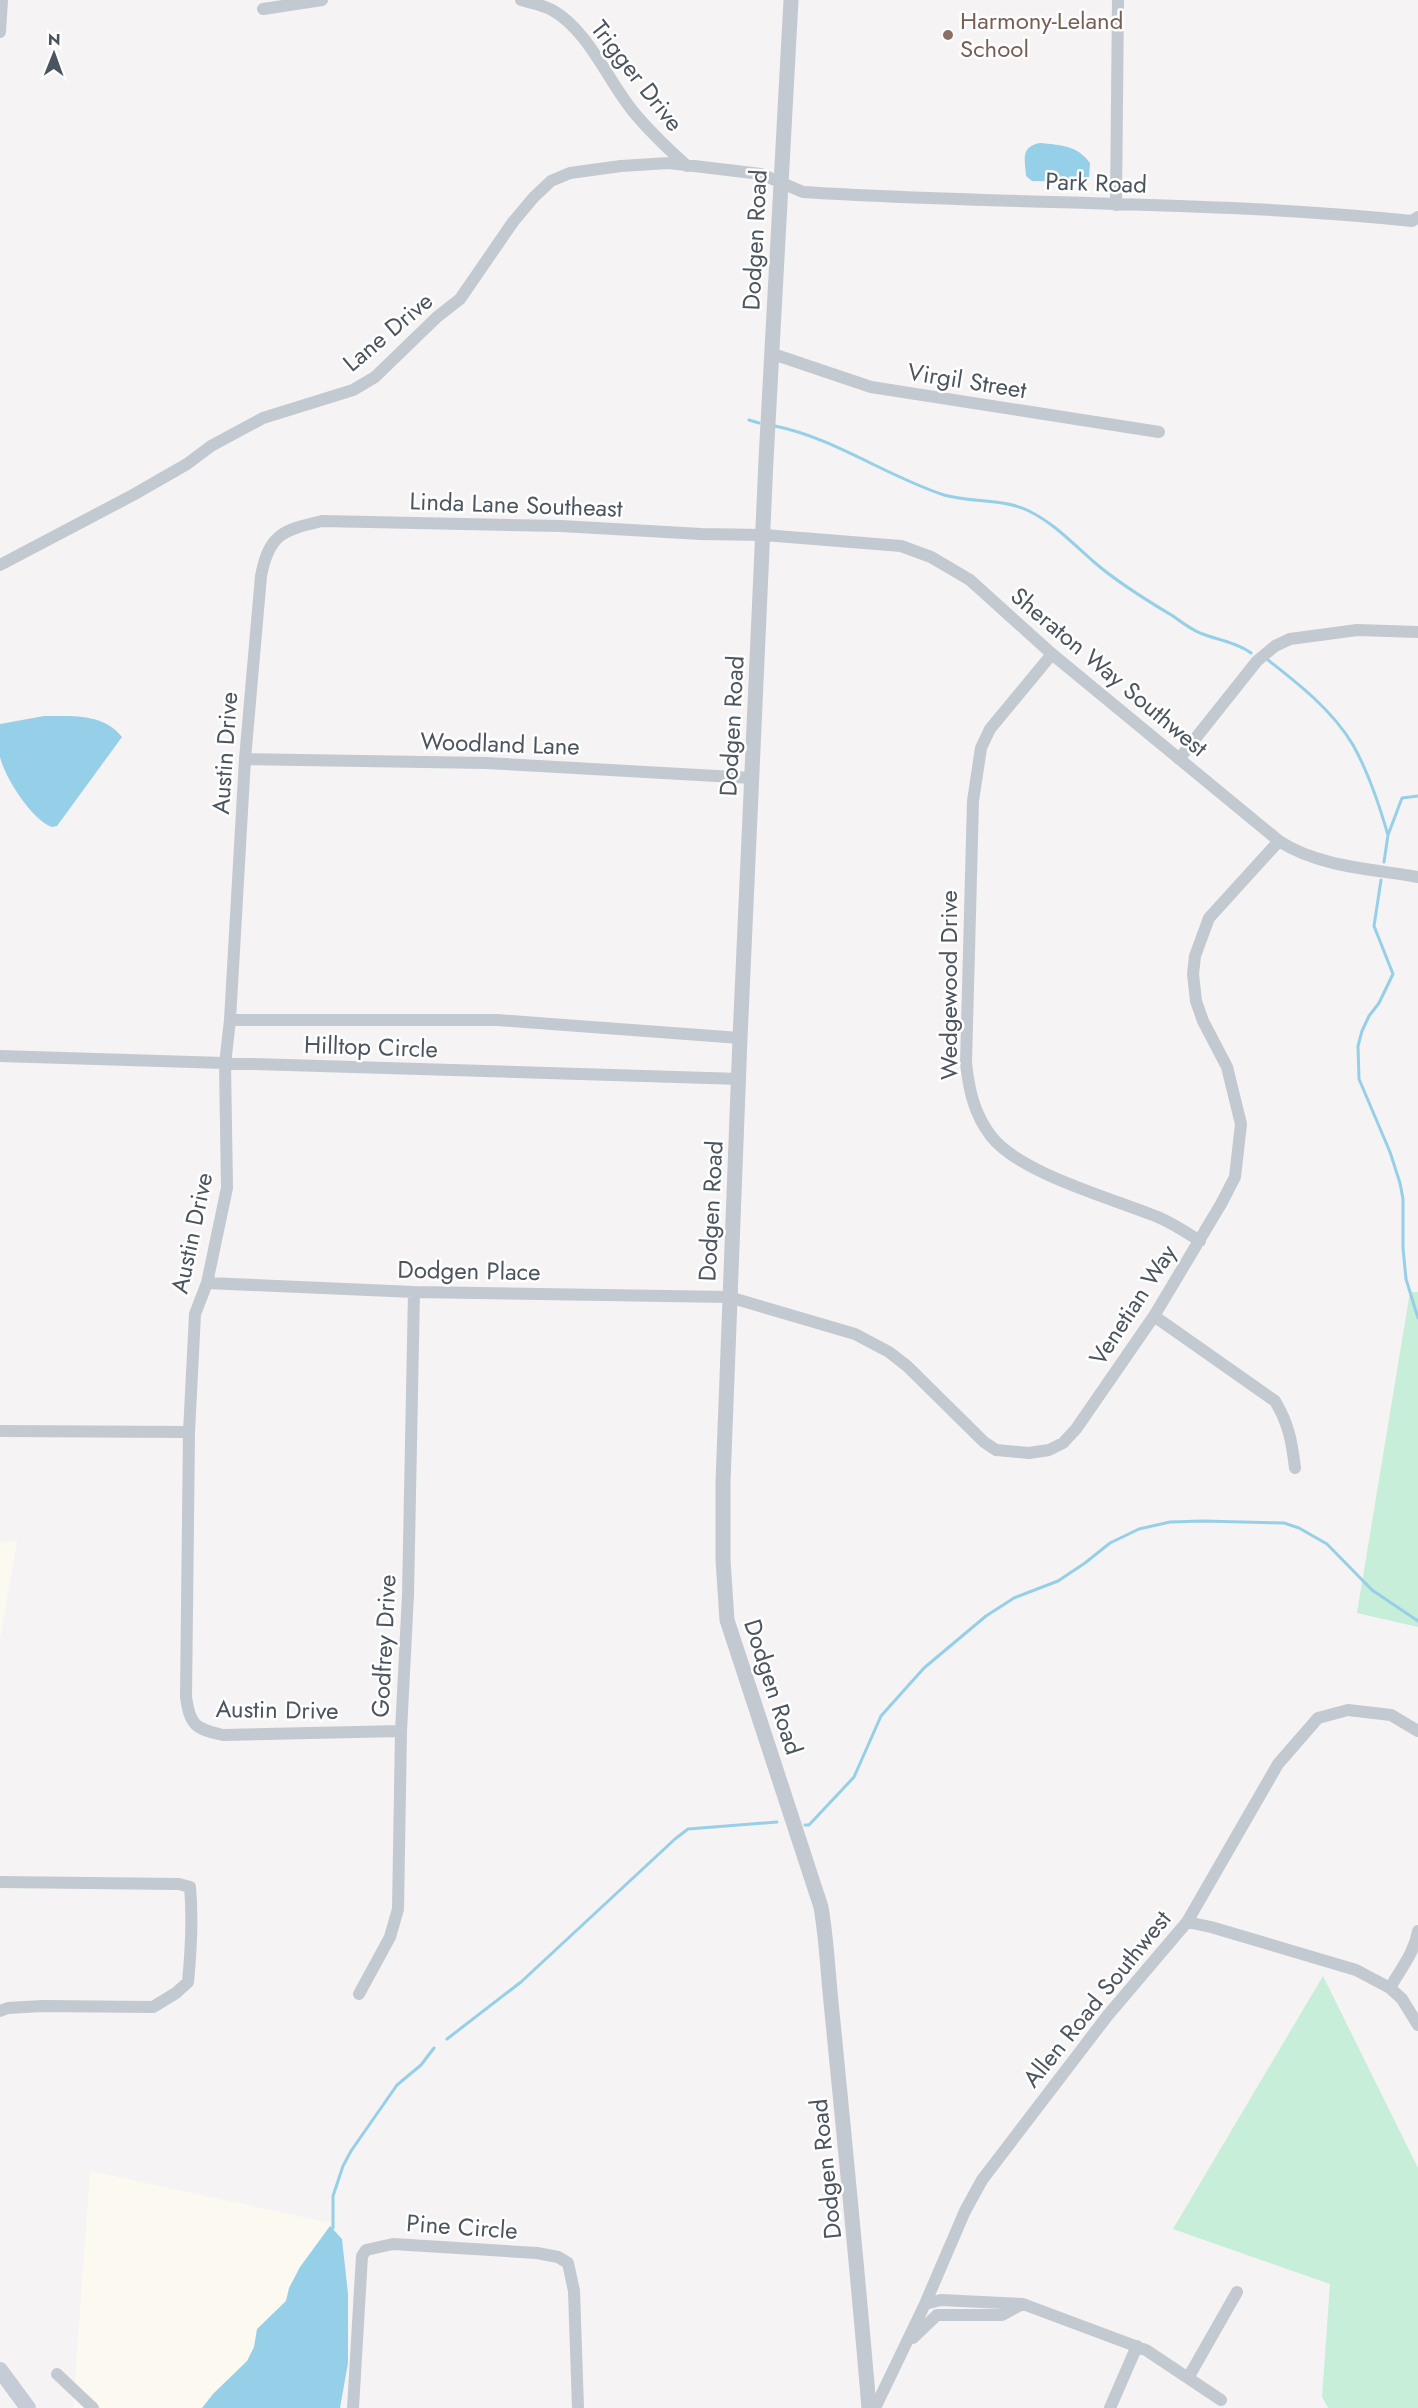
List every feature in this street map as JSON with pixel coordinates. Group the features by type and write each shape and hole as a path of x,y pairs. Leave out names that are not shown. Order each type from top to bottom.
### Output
{"main road":[{"path":"0,2370 27,2408"}],"street":[{"path":"0,32 2,0"},
{"path":"263,9 322,0"},
{"name":"Trigger Drive","path":"521,0 551,9 564,18 591,50 631,109 663,145 687,166"},
{"name":"Dodgen Road","path":"791,0 780,184 740,1038 729,1297 723,1560 727,1620 821,1907 828,1951 832,2011 848,2153 869,2408"},
{"path":"1116,205 1118,0"},
{"name":"Lane Drive","path":"0,565 133,495 187,464 211,446 263,418 353,390 375,377 437,317 460,299 513,222 551,181 570,173 621,166 669,164 761,174 772,177 780,184"},
{"name":"Park Road","path":"780,184 803,192 859,196 1415,219"},
{"name":"Virgil Street","path":"772,354 872,387 1159,432"},
{"name":"Linda Lane Southeast","path":"273,543 284,532 322,521 561,526 764,535"},
{"name":"Sheraton Way Southwest","path":"764,535 901,546 931,557 970,580 1052,654 1279,841 1314,859 1416,877"},
{"name":"Austin Drive","path":"273,543 264,558 261,576 245,759 230,1020 225,1064 227,1188 207,1283 195,1314 189,1432 186,1697 191,1719 196,1726 201,1730 223,1735 401,1731"},
{"path":"1179,759 1257,661 1275,646 1290,639 1357,630 1418,632"},
{"name":"Wedgewood Drive","path":"1052,654 990,729 981,748 973,801 966,1063 968,1089 979,1119 992,1138 1010,1154 1033,1167 1105,1199 1161,1219 1200,1241"},
{"name":"Woodland Lane","path":"245,759 486,763 752,778"},
{"name":"Venetian Way","path":"729,1297 855,1334 873,1342 907,1366 984,1442 996,1450 1029,1453 1049,1450 1063,1443 1076,1430 1155,1316 1200,1241 1234,1177 1241,1124 1227,1067 1203,1021 1196,1001 1193,974 1195,956 1209,918 1279,841"},
{"path":"230,1020 497,1020 740,1038"},
{"name":"Hilltop Circle","path":"0,1056 740,1079"},
{"name":"Dodgen Place","path":"207,1283 414,1292 729,1297"},
{"name":"Godfrey Drive","path":"359,1994 390,1937 398,1909 401,1731 408,1594 414,1292"},
{"path":"1155,1316 1275,1401 1286,1418 1292,1435 1295,1468"},
{"path":"0,1431 189,1432"},
{"name":"Allen Road Southwest","path":"875,2408 925,2304 965,2211 982,2180 1108,2015 1187,1922 1278,1764 1318,1718 1347,1710 1390,1715 1418,1731"},
{"path":"0,1882 179,1884 190,1887 191,1902 188,1983 162,2003 153,2007 42,2006 8,2008 0,2011"},
{"path":"1187,1922 1356,1970 1390,1988 1402,1999 1418,2025"},
{"path":"1390,1988 1410,1958 1418,1930"},
{"name":"Pine Circle","path":"352,2408 362,2256 366,2250 393,2244 537,2253 558,2257 568,2263 574,2291 578,2408"},
{"path":"1188,2378 1237,2292"},
{"path":"925,2304 941,2300 1023,2304 1146,2350 1221,2400"},
{"path":"975,2315 977,2301"},
{"path":"925,2304 937,2315"},
{"path":"903,2349 937,2315 1002,2315 1023,2304"},
{"path":"1110,2408 1137,2346"},
{"path":"57,2374 93,2408"}],"shaded area":[{"path":"17,1541 0,1639 0,1542"},
{"path":"90,2171 331,2223 220,2408 73,2408"}],"green space":[{"path":"1410,1292 1418,1292 1418,1627 1357,1613"},
{"path":"1323,1976 1418,2168 1418,2408 1328,2408 1322,2397 1330,2284 1173,2229"}],"water":[{"path":"1040,143 1068,147 1080,153 1090,163 1089,179 1084,182 1032,181 1026,176 1025,155 1029,147"},
{"path":"44,716 76,716 97,720 115,729 122,737 57,826 52,827 36,816 20,797 7,776 0,757 0,724"},
{"path":"330,2226 342,2239 348,2294 348,2363 340,2408 202,2408 247,2361 254,2347 257,2329 286,2301 289,2288 300,2267"}],"waterway":[{"path":"749,420 759,423"},
{"path":"775,426 818,439 901,478 944,495 1009,504 1029,511 1055,528 1103,569 1142,597 1197,631 1251,653"},
{"path":"1268,660 1315,699 1345,733 1369,778 1388,835"},
{"path":"1384,862 1388,835 1402,798 1418,796"},
{"path":"1381,880 1374,926 1393,974 1362,1031 1358,1046 1359,1079 1390,1152 1400,1183 1403,1199 1403,1248 1406,1279 1418,1318"},
{"path":"805,1825 809,1825 854,1777 881,1716 924,1668 986,1616 1014,1598 1058,1581 1110,1543 1139,1529 1170,1522 1284,1523 1299,1528 1327,1544 1372,1590 1418,1621"},
{"path":"447,2039 521,1982 688,1829 777,1822"},
{"path":"333,2228 333,2196 343,2166 351,2151 397,2085 421,2065 434,2048"}],"place":[{"name":"Harmony-Leland School","path":"948,35"}]}
